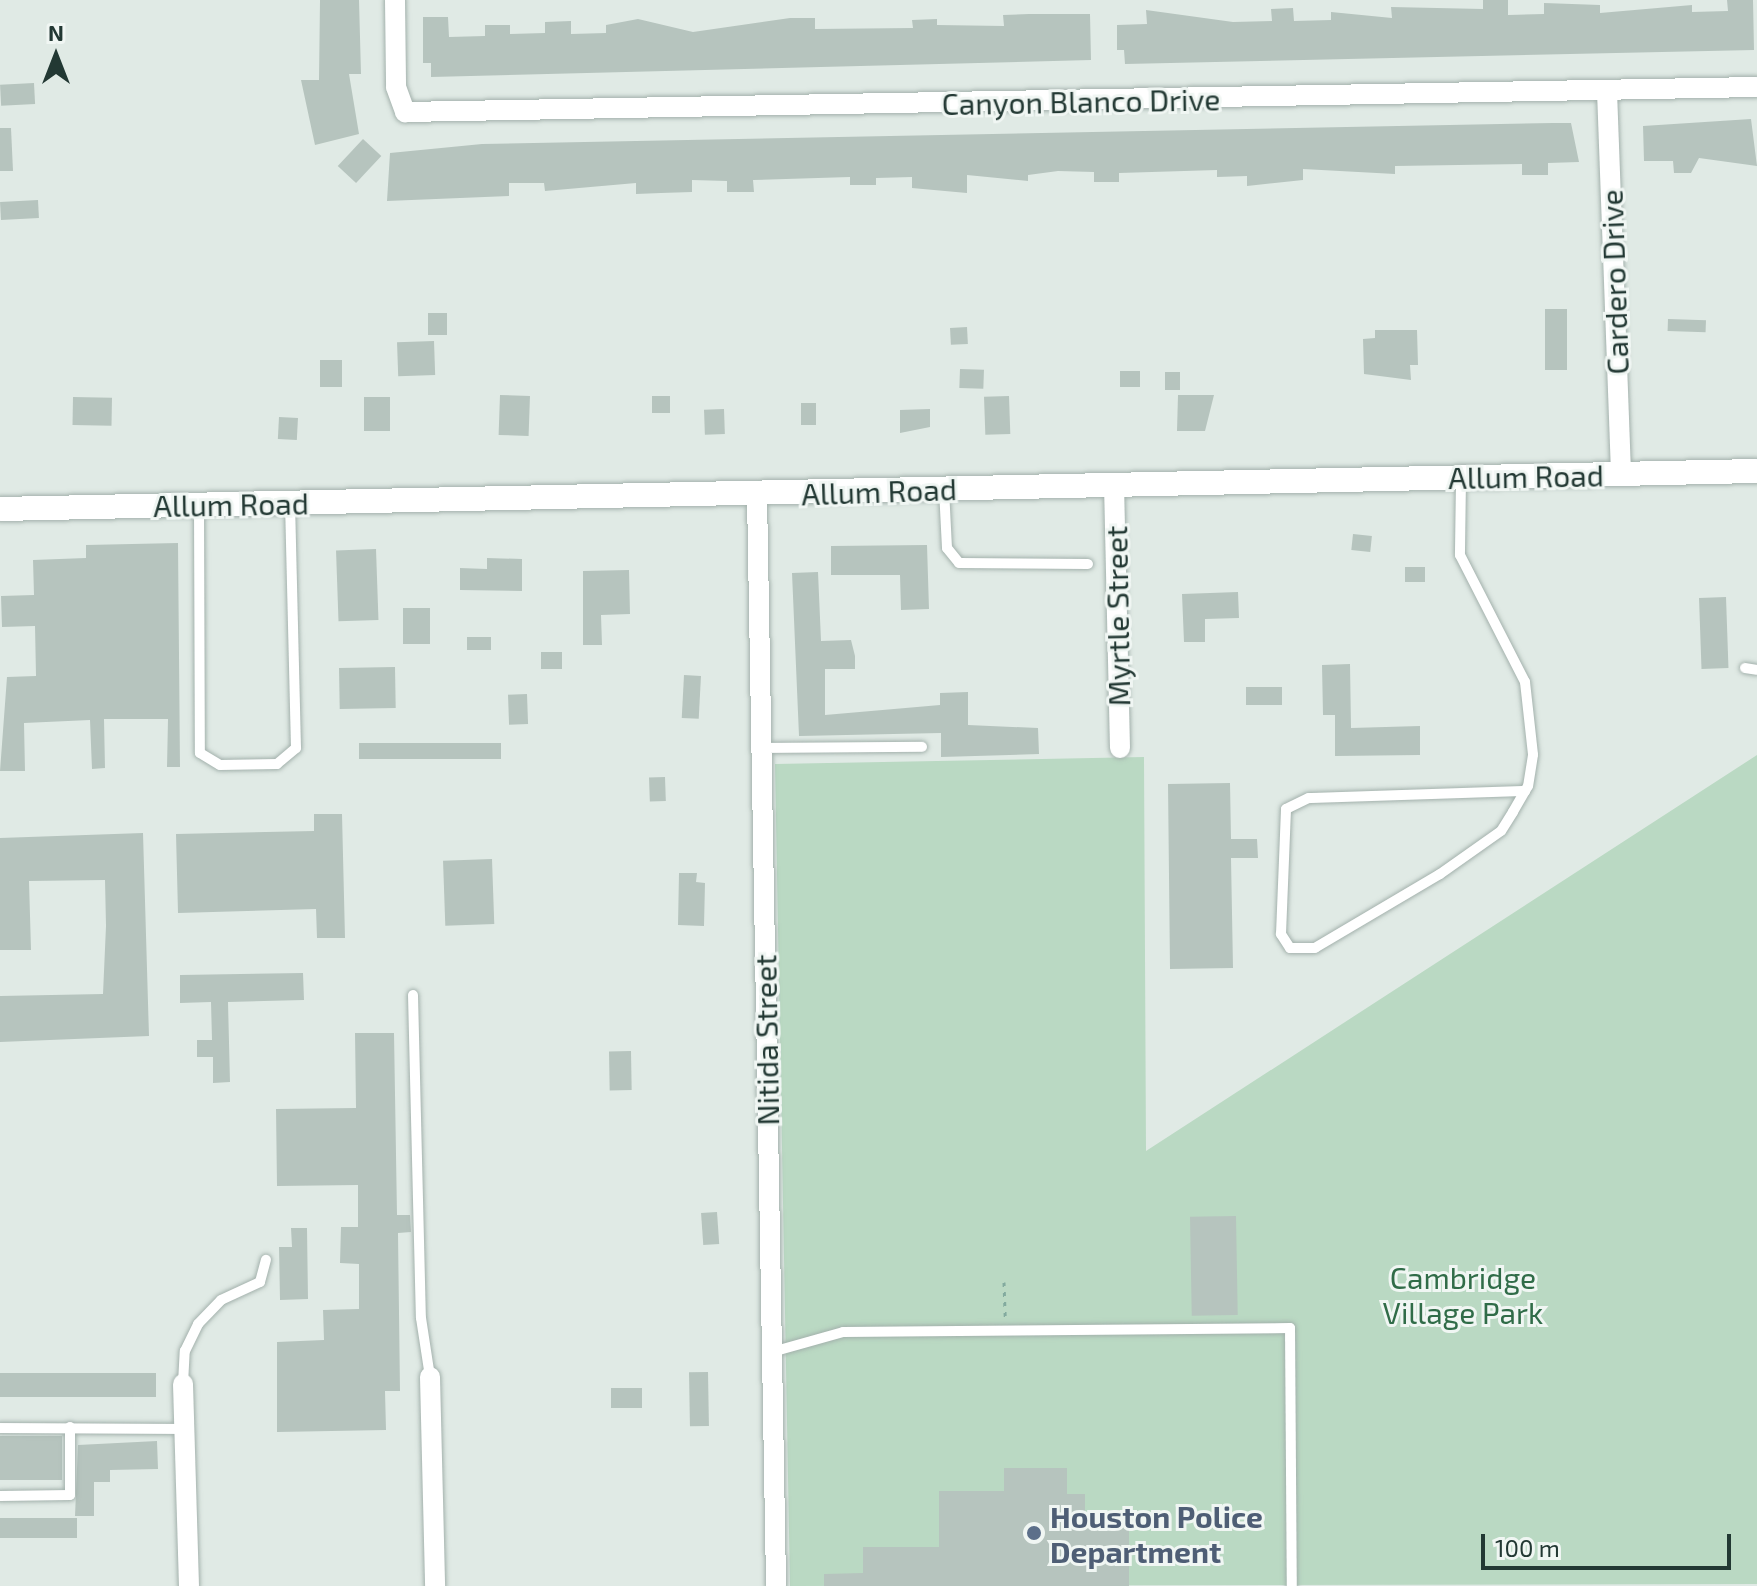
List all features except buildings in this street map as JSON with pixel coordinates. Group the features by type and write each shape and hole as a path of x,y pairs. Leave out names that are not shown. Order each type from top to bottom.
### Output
{"street":[{"name":"Canyon Blanco Drive","path":"395,0 396,87 405,112 1757,87"},
{"name":"Cardero Drive","path":"1607,91 1621,473"},
{"name":"Allum Road","path":"0,509 1757,471"},
{"name":"Myrtle Street","path":"1114,484 1120,748"},
{"name":"Nitida Street","path":"757,494 776,1586"},
{"path":"430,1377 435,1586"},
{"path":"183,1384 189,1586"}],"lane":[{"path":"1461,477 1460,555 1525,682 1533,755 1525,791 1488,843 1315,948 1290,948 1281,934 1286,809 1309,798 1525,791"},
{"path":"944,489 947,548 959,563 1088,564"},
{"path":"199,505 200,753 220,765 277,764 296,748 290,503"},
{"path":"761,748 922,747"},
{"path":"413,995 421,1318 430,1377"},
{"path":"183,1384 185,1351 198,1324 221,1300 260,1282 266,1260"},
{"path":"772,1352 843,1332 1290,1328 1292,1586"},
{"path":"0,1496 70,1495 70,1427"},
{"path":"0,1428 185,1429"}],"path":[{"path":"1004,1282 1005,1331"}],"green space":[{"name":"Cambridge Village Park","path":"1757,755 1757,1584 790,1586 775,764 1144,757 1146,1151"}],"place":[{"name":"Houston Police Department","path":"1034,1533"}]}
